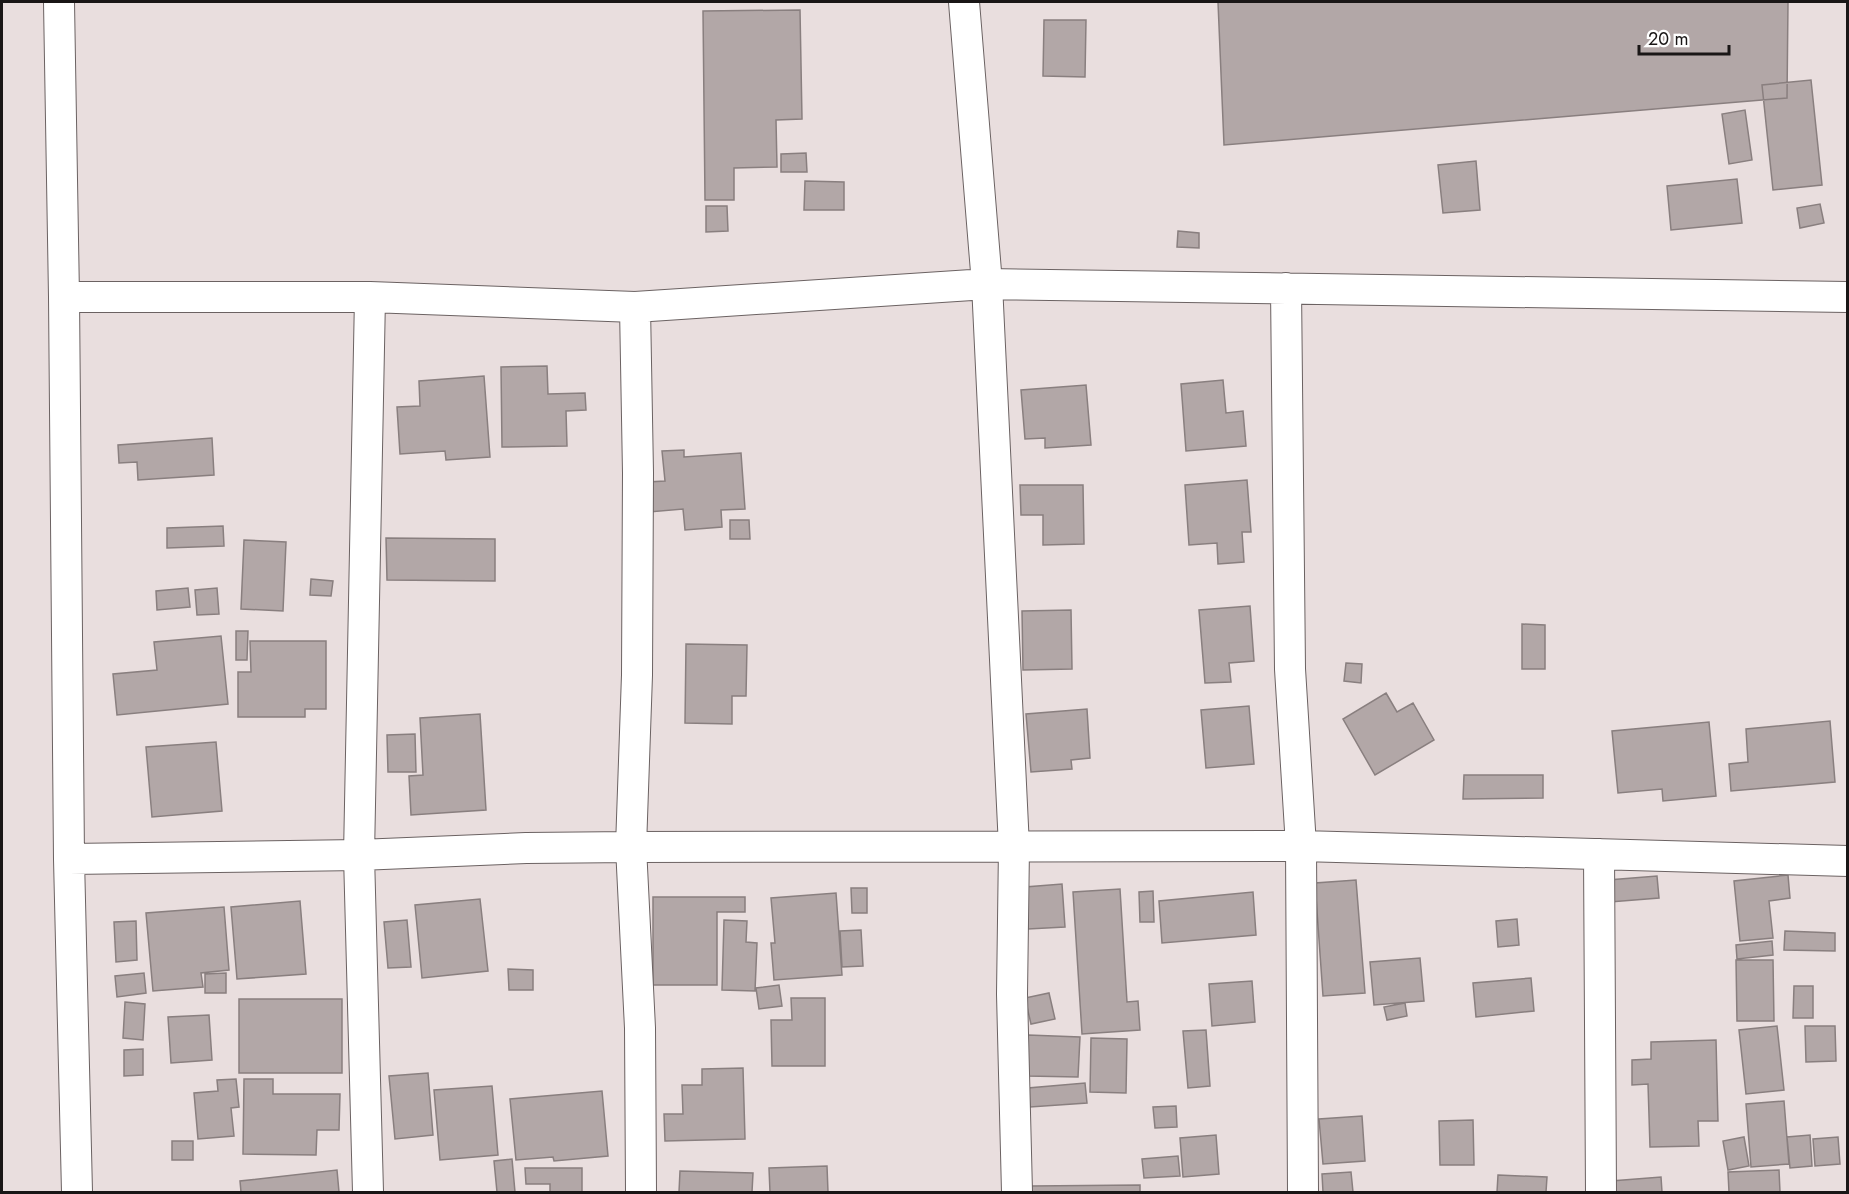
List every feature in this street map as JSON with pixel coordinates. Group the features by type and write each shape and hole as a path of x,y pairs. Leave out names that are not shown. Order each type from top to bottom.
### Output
{"street":[{"path":"59,2 69,859 77,1192"},
{"path":"964,2 987,284 1014,847 1012,994 1017,1192"},
{"path":"64,297 370,297 635,307 987,284 1848,297"},
{"path":"1286,288 1290,669 1300,846 1303,1192"},
{"path":"368,1192 359,855 370,297"},
{"path":"635,307 638,473 637,675 631,847 640,1029 641,1192"},
{"path":"69,859 359,855 526,848 1300,846 1848,861"},
{"path":"1599,854 1601,1192"}],"building":[{"path":"1218,2 1788,2 1787,98 1224,145"},
{"path":"800,10 802,119 776,120 777,167 734,168 734,200 705,200 703,11"},
{"path":"1044,20 1086,20 1085,77 1043,76"},
{"path":"1811,80 1822,185 1773,190 1762,85"},
{"path":"1745,110 1752,160 1729,164 1722,114"},
{"path":"806,153 807,172 781,172 781,154"},
{"path":"1476,161 1480,210 1443,213 1438,165"},
{"path":"1737,179 1742,223 1671,230 1667,186"},
{"path":"805,181 844,182 844,210 804,210"},
{"path":"1820,204 1824,223 1800,228 1797,208"},
{"path":"706,206 727,206 728,231 706,232"},
{"path":"1178,231 1199,233 1199,248 1177,247"},
{"path":"547,366 548,394 585,393 586,410 566,411 567,446 502,447 501,367"},
{"path":"484,376 490,457 446,460 445,451 400,454 397,407 420,406 419,381"},
{"path":"1223,380 1226,413 1243,411 1246,446 1186,451 1181,384"},
{"path":"1086,385 1091,445 1045,448 1045,438 1025,439 1021,390"},
{"path":"212,438 214,475 138,480 137,462 119,463 118,445"},
{"path":"684,450 684,457 741,453 745,509 721,510 722,527 685,530 683,509 649,512 647,482 665,481 662,451"},
{"path":"1247,480 1251,532 1242,532 1244,562 1218,564 1217,543 1189,545 1185,485"},
{"path":"1020,485 1083,485 1084,544 1043,545 1043,515 1021,515"},
{"path":"730,520 749,520 750,539 730,539"},
{"path":"223,526 224,546 167,548 167,528"},
{"path":"386,538 495,539 495,581 387,580"},
{"path":"244,540 286,542 283,611 241,609"},
{"path":"311,579 333,581 331,596 310,595"},
{"path":"188,588 190,607 157,610 156,591"},
{"path":"217,588 219,614 197,615 195,590"},
{"path":"1250,606 1254,661 1229,663 1231,682 1205,683 1199,610"},
{"path":"1071,610 1072,669 1023,670 1022,611"},
{"path":"1522,624 1545,625 1545,669 1522,669"},
{"path":"236,631 248,631 247,660 236,660"},
{"path":"221,636 228,704 117,715 113,674 157,670 154,642"},
{"path":"250,641 326,641 326,709 305,709 305,717 238,717 238,672 251,672"},
{"path":"686,644 747,645 746,696 732,696 732,724 685,723"},
{"path":"1346,663 1362,664 1361,683 1344,681"},
{"path":"1386,693 1397,712 1413,703 1434,740 1375,775 1343,719"},
{"path":"1249,706 1254,764 1206,768 1201,710"},
{"path":"1087,709 1090,758 1071,760 1072,769 1031,772 1026,714"},
{"path":"480,714 486,810 411,815 409,776 423,775 420,718"},
{"path":"1830,721 1835,782 1731,791 1729,764 1748,762 1746,729"},
{"path":"1709,722 1716,796 1663,801 1662,789 1618,793 1612,731"},
{"path":"415,734 416,772 388,772 387,735"},
{"path":"216,742 222,811 152,817 146,747"},
{"path":"1464,775 1543,775 1543,798 1463,799"},
{"path":"1788,875 1790,898 1769,901 1773,938 1740,941 1734,881"},
{"path":"1657,876 1659,898 1610,902 1608,880"},
{"path":"1356,880 1365,993 1323,996 1315,883"},
{"path":"1062,884 1065,927 1028,929 1025,887"},
{"path":"851,888 867,888 867,913 852,913"},
{"path":"1120,889 1127,1002 1138,1001 1140,1030 1082,1034 1073,892"},
{"path":"1153,891 1154,922 1140,922 1139,892"},
{"path":"1253,892 1256,935 1162,943 1159,901"},
{"path":"836,893 842,975 774,980 771,943 775,943 771,898"},
{"path":"653,897 745,897 745,912 717,912 717,985 653,985"},
{"path":"480,899 488,971 422,978 415,905"},
{"path":"300,901 306,974 237,979 231,907"},
{"path":"224,907 229,970 201,973 203,987 153,991 146,913"},
{"path":"1517,919 1519,945 1498,947 1496,921"},
{"path":"407,920 411,967 388,968 384,922"},
{"path":"724,920 747,921 746,942 757,943 755,991 722,990"},
{"path":"136,921 137,960 116,962 114,922"},
{"path":"861,930 863,966 842,967 840,931"},
{"path":"1785,931 1835,933 1835,951 1784,950"},
{"path":"1772,941 1773,955 1737,959 1736,945"},
{"path":"1420,958 1424,1001 1374,1005 1370,962"},
{"path":"1736,960 1773,960 1774,1021 1737,1021"},
{"path":"508,969 533,970 533,990 509,990"},
{"path":"144,973 146,993 117,997 115,976"},
{"path":"226,973 226,993 205,993 205,974"},
{"path":"1531,978 1534,1011 1476,1017 1473,983"},
{"path":"1252,981 1255,1022 1212,1026 1209,984"},
{"path":"779,985 782,1006 759,1009 756,988"},
{"path":"1794,986 1813,986 1813,1018 1793,1018"},
{"path":"1049,993 1055,1019 1031,1024 1025,998"},
{"path":"791,998 825,998 825,1066 772,1066 771,1020 792,1020"},
{"path":"239,999 342,999 342,1073 239,1073"},
{"path":"125,1002 145,1004 143,1040 123,1038"},
{"path":"1405,1003 1407,1016 1387,1020 1384,1007"},
{"path":"209,1015 212,1060 171,1063 168,1017"},
{"path":"1777,1026 1784,1090 1746,1094 1739,1030"},
{"path":"1805,1026 1835,1026 1836,1061 1806,1062"},
{"path":"1206,1030 1210,1086 1188,1088 1183,1031"},
{"path":"1028,1035 1080,1037 1078,1077 1027,1076"},
{"path":"1091,1038 1127,1039 1126,1093 1090,1092"},
{"path":"1716,1040 1718,1121 1698,1121 1699,1146 1650,1147 1648,1084 1632,1085 1632,1060 1651,1059 1651,1042"},
{"path":"143,1049 143,1075 124,1076 124,1050"},
{"path":"743,1068 745,1139 665,1141 664,1114 683,1114 682,1085 702,1085 702,1069"},
{"path":"428,1073 433,1135 395,1139 389,1076"},
{"path":"236,1079 239,1107 231,1108 234,1136 198,1139 194,1093 218,1091 217,1080"},
{"path":"244,1079 273,1079 273,1094 340,1094 339,1130 317,1130 316,1155 243,1154"},
{"path":"1085,1083 1087,1103 1030,1107 1028,1088"},
{"path":"492,1086 498,1155 440,1160 434,1090"},
{"path":"602,1091 608,1156 554,1161 553,1157 516,1160 510,1099"},
{"path":"1784,1101 1789,1164 1751,1167 1746,1104"},
{"path":"1176,1106 1177,1127 1155,1128 1153,1107"},
{"path":"1362,1116 1365,1161 1323,1164 1319,1119"},
{"path":"1473,1120 1474,1165 1440,1165 1439,1121"},
{"path":"1216,1135 1219,1174 1183,1177 1180,1138"},
{"path":"1810,1135 1812,1166 1790,1168 1787,1137"},
{"path":"1744,1137 1749,1166 1728,1170 1723,1141"},
{"path":"1838,1137 1840,1164 1815,1166 1813,1139"},
{"path":"172,1141 193,1141 193,1160 172,1160"},
{"path":"1178,1156 1180,1176 1144,1178 1142,1159"},
{"path":"512,1159 515,1192 497,1192 494,1161"},
{"path":"827,1166 828,1192 770,1192 769,1168"},
{"path":"525,1168 582,1168 582,1192 550,1192 550,1184 526,1184"},
{"path":"337,1170 339,1192 241,1192 240,1181"},
{"path":"1779,1170 1780,1192 1729,1192 1728,1172"},
{"path":"680,1171 753,1173 752,1192 679,1192"},
{"path":"1351,1172 1353,1192 1323,1192 1322,1174"},
{"path":"1498,1175 1547,1177 1546,1192 1497,1192"},
{"path":"1661,1177 1662,1192 1612,1192 1611,1181"},
{"path":"1140,1185 1140,1192 1031,1192 1031,1186"}]}
